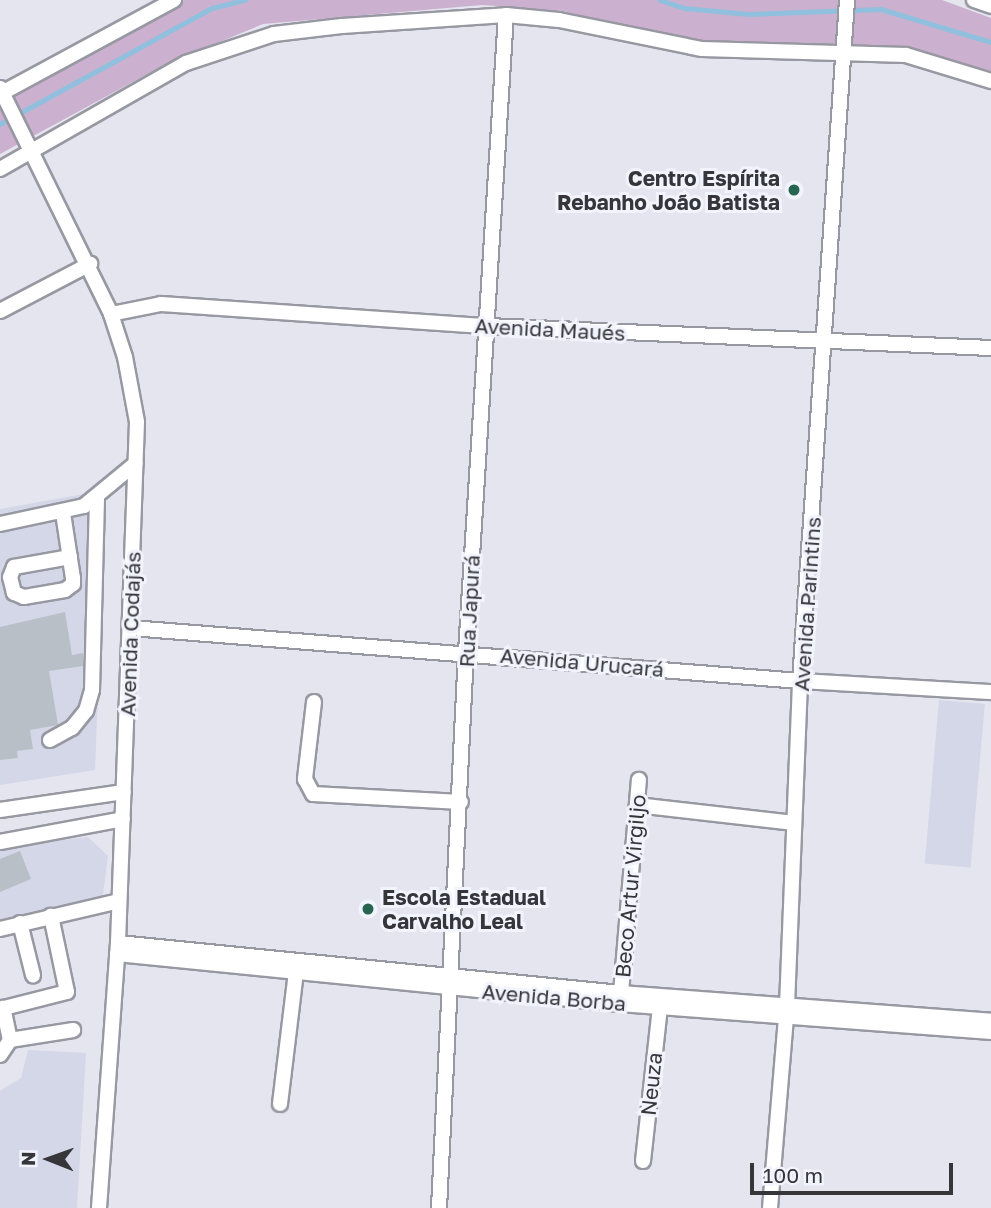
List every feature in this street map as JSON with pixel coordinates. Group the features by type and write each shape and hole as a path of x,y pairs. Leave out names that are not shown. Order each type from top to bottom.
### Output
{"street":[{"path":"3,95 174,0"},
{"name":"Avenida Parintins","path":"770,1208 786,1011 800,681 827,340 847,0"},
{"path":"974,0 991,6"},
{"path":"0,169 28,146 186,64 264,37 342,26 506,15 559,20 702,49 846,49 906,55 991,81"},
{"name":"Rua Japurá","path":"439,1208 453,982 466,652 506,15"},
{"name":"Avenida Codajás","path":"3,95 90,264 111,314 125,357 137,422 117,948 99,1208"},
{"path":"0,311 90,264"},
{"name":"Avenida Maués","path":"111,314 161,304 487,326 991,348"},
{"path":"0,524 63,513 97,498 136,463"},
{"path":"50,740 72,727 86,711 92,690 97,498"},
{"path":"63,513 70,557"},
{"name":"Avenida Urucará","path":"131,628 466,652 800,681 991,692"},
{"path":"314,702 305,779 313,794 461,802"},
{"name":"Beco Artur Virgiljo","path":"621,993 639,780"},
{"path":"0,810 124,792"},
{"path":"637,805 794,823"},
{"path":"0,842 123,819"},
{"path":"0,929 119,901"},
{"path":"10,1040 1,1008 67,992 51,916"},
{"path":"20,923 33,975"},
{"name":"Avenida Borba","path":"117,948 453,982 660,1007 991,1021"},
{"name":"Avenida Borba","path":"117,948 296,972 621,993 991,1032"},
{"path":"280,1104 296,972"},
{"name":"Neuza","path":"643,1161 660,1007"},
{"path":"0,1055 10,1040 73,1030"}],"shaded area":[{"path":"184,0 942,0 991,18 991,75 928,53 745,48 650,35 563,11 482,5 263,24 166,64 0,154 0,103"},
{"path":"106,490 95,770 0,785 0,509"},
{"path":"939,700 985,704 971,867 925,863"},
{"path":"88,837 108,856 102,902 0,924 0,847"},
{"path":"28,1050 86,1053 77,1208 0,1208 0,1091 21,1078"}],"building":[{"path":"65,612 72,655 83,653 83,666 49,671 58,725 30,730 33,749 17,751 18,758 0,760 0,627"},
{"path":"20,851 31,879 0,892 0,859"}],"waterway":[{"path":"0,124 212,8 245,0"},
{"path":"660,0 684,8 749,14 881,9 991,42"}],"place":[{"name":"Centro Espírita Rebanho João Batista","path":"794,190"},
{"name":"Escola Estadual Carvalho Leal","path":"368,909"}]}
